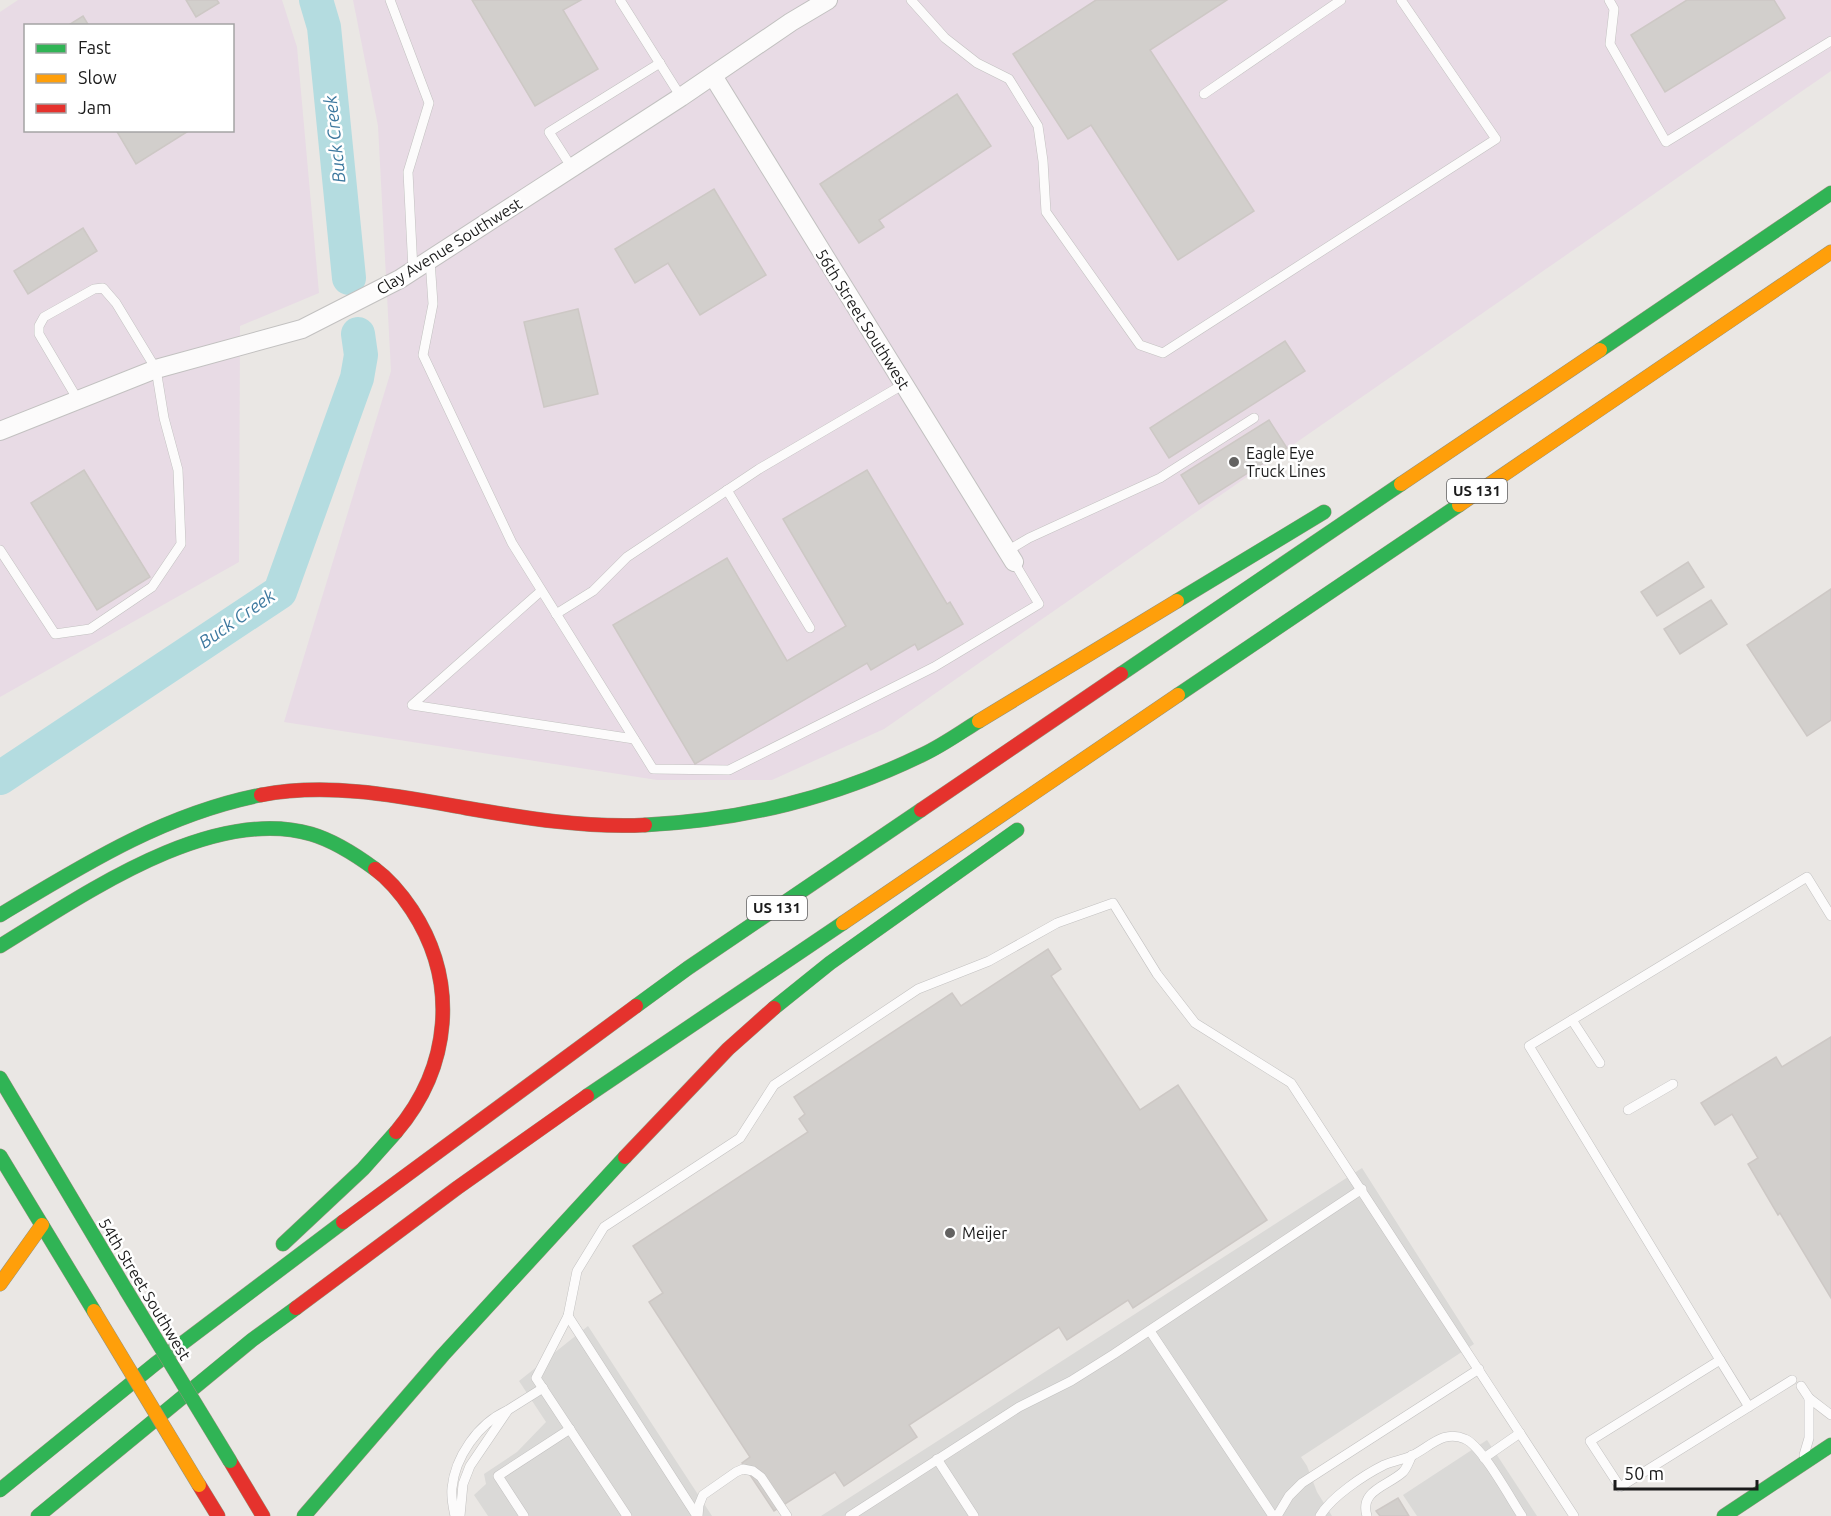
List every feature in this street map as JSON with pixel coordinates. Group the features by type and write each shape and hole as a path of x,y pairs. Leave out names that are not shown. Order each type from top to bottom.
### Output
{"main road":[{"name":"US 131","path":"0,1490 155,1364 434,1153 688,968 1831,193"},
{"name":"US 131","path":"38,1516 252,1340 457,1188 583,1099 1804,270 1831,254"},
{"path":"1417,457 1580,362"},
{"path":"0,915 112,849 157,826 224,802 268,794 320,791 364,792 532,819 622,827 689,824 764,811 821,797 876,777 926,753 1336,504"},
{"path":"1072,785 1151,714"},
{"path":"304,1516 443,1355 665,1113 728,1049 769,1012 830,963 1031,820"},
{"path":"0,946 108,881 153,857 195,841 236,832 269,830 309,833 338,844 361,858 394,884 421,922 438,965 444,1003 441,1043 435,1065 415,1106 388,1142 369,1163 272,1254"},
{"name":"54th Street Southwest","path":"0,1078 263,1516"},
{"path":"0,1156 218,1516"},
{"path":"0,1284 42,1225"},
{"path":"155,1364 247,1278"},
{"path":"110,1474 252,1340"},
{"path":"1724,1516 1831,1445"}],"street":[{"name":"Clay Avenue Southwest","path":"0,431 156,369 302,329 430,260 713,76 791,22 828,0"},
{"name":"56th Street Southwest","path":"713,76 1010,557"}],"lane":[{"path":"390,0 429,103 408,172 413,270"},
{"path":"620,0 681,97"},
{"path":"911,0 945,38 977,63 1009,79 1038,126 1046,212 1140,345 1163,353 1496,139 1401,0"},
{"path":"1204,94 1341,0"},
{"path":"1609,0 1614,9 1610,44 1666,142 1831,41"},
{"path":"572,168 549,132 660,63"},
{"path":"430,260 433,304 423,355 512,543 653,769 729,770 934,667 1038,604 1010,557 1029,538 1160,478 1254,418"},
{"path":"0,550 56,634 90,629 152,587 182,544 178,470 164,418 156,369 103,288 94,289 44,317 39,326 39,334 78,400"},
{"path":"556,614 593,591 627,557 727,490 904,384"},
{"path":"727,490 810,628"},
{"path":"542,591 412,705 634,739"},
{"path":"1749,1407 1529,1046 1807,877 1831,916"},
{"path":"627,1516 537,1378 568,1316 577,1271 604,1227 740,1138 774,1085 918,989 989,961 1057,923 1113,903 1157,974 1195,1023 1291,1083 1574,1516"},
{"path":"1572,1020 1600,1063"},
{"path":"1628,1110 1673,1084"},
{"path":"850,1516 1019,1407 1071,1381 1150,1331 1362,1190"},
{"path":"568,1316 698,1516"},
{"path":"1150,1331 1275,1516 1289,1496 1302,1483 1479,1369"},
{"path":"1720,1360 1590,1441 1620,1487 1792,1380"},
{"path":"1801,1386 1809,1398 1831,1415"},
{"path":"455,1516 452,1487 459,1463 479,1429 494,1417 543,1388"},
{"path":"1798,1467 1804,1457 1809,1438 1809,1398"},
{"path":"460,1516 466,1474 508,1410"},
{"path":"524,1516 498,1476 570,1429"},
{"path":"1484,1458 1520,1433"},
{"path":"1320,1516 1334,1498 1384,1466 1412,1455 1438,1439 1450,1436 1470,1441 1484,1458 1522,1516"},
{"path":"1367,1516 1365,1504 1368,1496 1402,1473 1412,1455"},
{"path":"937,1459 974,1516"},
{"path":"698,1516 703,1496 743,1469 753,1471 761,1477 787,1516"}],"shaded area":[{"path":"18,0 282,0 297,47 319,293 240,326 239,562 0,697 0,12"},
{"path":"353,0 1831,0 1831,71 884,729 772,780 657,780 284,722 391,371 378,126"},
{"path":"1362,1168 1474,1344 1301,1457 1317,1492 1332,1516 821,1516"},
{"path":"588,1326 712,1516 488,1516 474,1495 486,1484 484,1474 517,1452 546,1422 519,1381"},
{"path":"1487,1440 1537,1516 1417,1516 1403,1495"}],"building":[{"path":"186,0 217,0 219,3 196,17"},
{"path":"472,0 581,0 563,10 598,69 535,106"},
{"path":"1096,0 1227,0 1150,50 1254,211 1178,260 1091,125 1068,139 1013,54"},
{"path":"1687,0 1774,0 1785,18 1665,92 1631,35"},
{"path":"83,16 88,24 70,24"},
{"path":"957,94 991,146 879,220 884,227 859,243 820,184"},
{"path":"117,132 187,132 136,164"},
{"path":"714,189 766,275 700,315 668,263 635,283 615,249"},
{"path":"83,228 97,251 28,294 14,271"},
{"path":"578,309 598,394 544,407 524,322"},
{"path":"1285,341 1305,371 1169,458 1150,428"},
{"name":"Eagle Eye Truck Lines","path":"1269,420 1287,448 1199,504 1181,475"},
{"path":"84,470 150,577 97,610 31,503"},
{"path":"867,470 947,604 950,602 963,624 918,650 915,644 871,670 867,663 695,764 613,625 727,558 787,661 846,626 783,519"},
{"path":"1688,562 1704,587 1657,616 1641,592"},
{"path":"1831,589 1831,720 1807,736 1747,645"},
{"path":"1711,600 1727,624 1680,654 1664,629"},
{"name":"Meijer","path":"1048,949 1061,969 1051,976 1140,1110 1178,1085 1267,1220 1133,1308 1128,1300 1067,1340 1059,1327 909,1425 917,1437 844,1486 835,1472 774,1511 742,1463 750,1457 649,1302 663,1293 633,1246 808,1132 799,1119 805,1114 794,1097 952,993 961,1006"},
{"path":"1831,1037 1831,1298 1748,1164 1758,1158 1732,1114 1715,1125 1701,1103 1776,1057 1782,1067"},
{"path":"1398,1498 1409,1516 1380,1516 1376,1511"}],"waterway":[{"name":"Buck Creek","path":"316,0 324,27 349,278"},
{"name":"Buck Creek","path":"0,778 280,592 357,378 361,355 358,334"}],"traffic: fast":[{"path":"1600,350 1831,193"},
{"path":"1121,674 1401,484"},
{"path":"1178,695 1459,505"},
{"path":"1177,601 1324,512"},
{"path":"645,825 753,812 822,794 856,783 924,754 979,721"},
{"path":"0,915 125,843 191,815 261,795"},
{"path":"636,1006 688,968 921,810"},
{"path":"0,946 69,903 148,860 231,832 272,828 311,834 345,849 375,869"},
{"path":"774,1008 830,963 1017,830"},
{"path":"587,1096 843,923"},
{"path":"0,1078 126,1290"},
{"path":"283,1244 363,1169 396,1132"},
{"path":"0,1156 94,1311"},
{"path":"304,1516 443,1355 625,1157"},
{"path":"0,1490 155,1364 343,1222"},
{"path":"126,1290 230,1461"},
{"path":"38,1516 252,1340 296,1308"},
{"path":"1724,1516 1831,1445"}],"traffic: slow":[{"path":"1459,505 1831,252"},
{"path":"1401,484 1600,350"},
{"path":"979,721 1177,601"},
{"path":"843,923 1178,695"},
{"path":"0,1284 42,1225"},
{"path":"94,1311 199,1485"}],"traffic: jam":[{"path":"921,810 1121,674"},
{"path":"261,795 312,790 364,792 555,821 600,825 645,825"},
{"path":"375,869 404,899 427,938 437,966 442,995 442,1024 438,1052 428,1080 414,1107 396,1132"},
{"path":"343,1222 636,1006"},
{"path":"625,1157 728,1049 774,1008"},
{"path":"296,1308 457,1188 587,1096"},
{"path":"230,1461 263,1516"},
{"path":"199,1485 218,1516"}],"place":[{"name":"Eagle Eye Truck Lines","path":"1234,462"},
{"name":"Meijer","path":"950,1233"}]}
